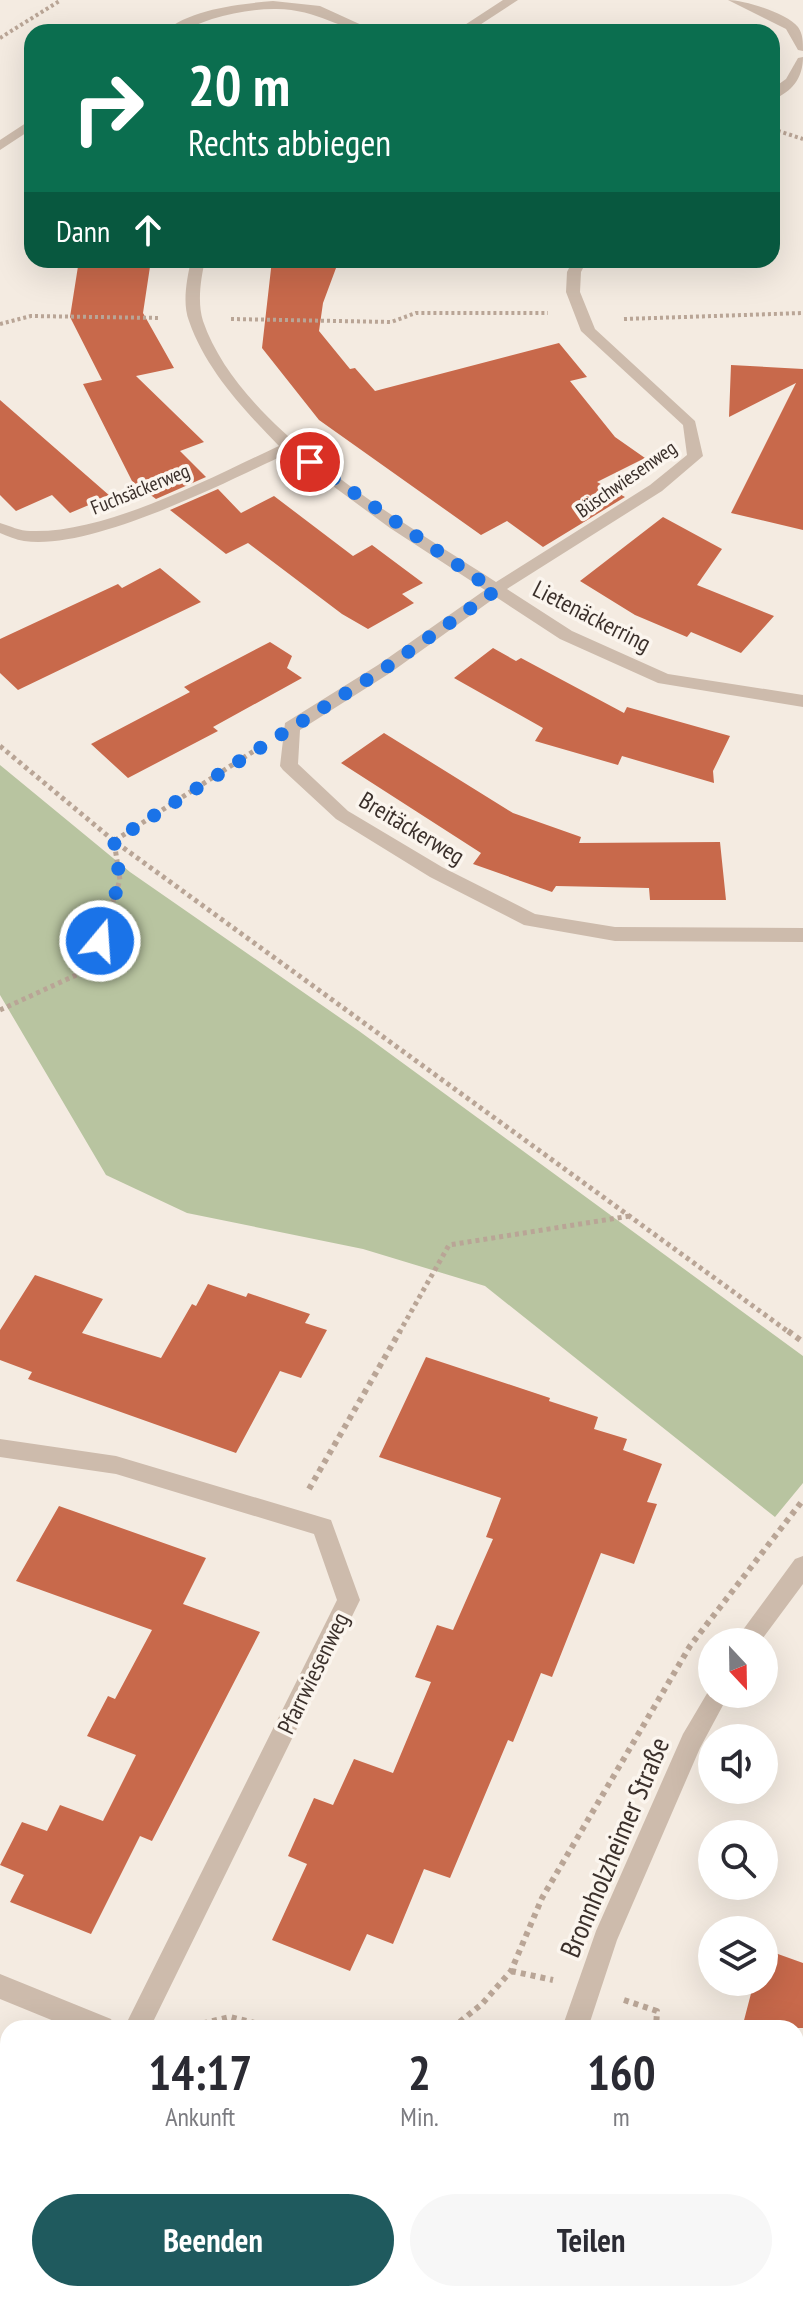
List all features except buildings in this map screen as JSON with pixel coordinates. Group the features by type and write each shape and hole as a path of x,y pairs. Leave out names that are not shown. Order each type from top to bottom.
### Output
{"street":[{"path":"473,24 512,0"},
{"path":"734,0 791,26 803,47"},
{"path":"185,24 228,9 268,4 306,7 350,24"},
{"path":"780,90 791,81 803,61"},
{"path":"0,146 24,129"},
{"name":"Lietenäckerring","path":"196,268 193,282 195,319 214,356 246,404 289,447 495,591 566,635 664,679 803,701"},
{"path":"576,268 573,292 583,317"},
{"name":"Büschwiesenweg","path":"495,591 656,488 695,456 690,424 588,331 583,317"},
{"name":"Fuchsäckerweg","path":"0,528 11,537 86,532 168,501 289,447"},
{"path":"291,727 384,669 495,591"},
{"name":"Breitäckerweg","path":"291,727 289,766 342,815 436,872 531,920 615,934 803,935"},
{"name":"Pfarrwiesenweg","path":"0,1448 116,1465 323,1527 349,1600 141,2020"},
{"path":"756,1628 803,1566"},
{"name":"Bronnholzheimer Straße","path":"578,2020 605,1940 691,1742 709,1708"},
{"path":"0,1986 83,2020"}],"path":[{"path":"0,38 61,0"},
{"path":"780,132 803,139"},
{"path":"0,324 31,316 391,322 416,313 583,317 803,313"},
{"path":"114,841 291,727"},
{"path":"0,746 114,841 803,1342"},
{"path":"0,1010 85,971 100,941 120,880 114,841"},
{"path":"292,1518 449,1245 630,1216"},
{"path":"462,2020 482,2004 511,1971 542,1898 690,1646 803,1500"},
{"path":"217,2020 230,2017 243,2020"}],"green space":[{"path":"0,765 130,872 359,1031 803,1356 803,1483 775,1517 485,1286 363,1249 187,1213 106,1175 0,995"}],"route":[{"path":"100,941 120,880 114,841 384,669 495,591 310,462"}]}
